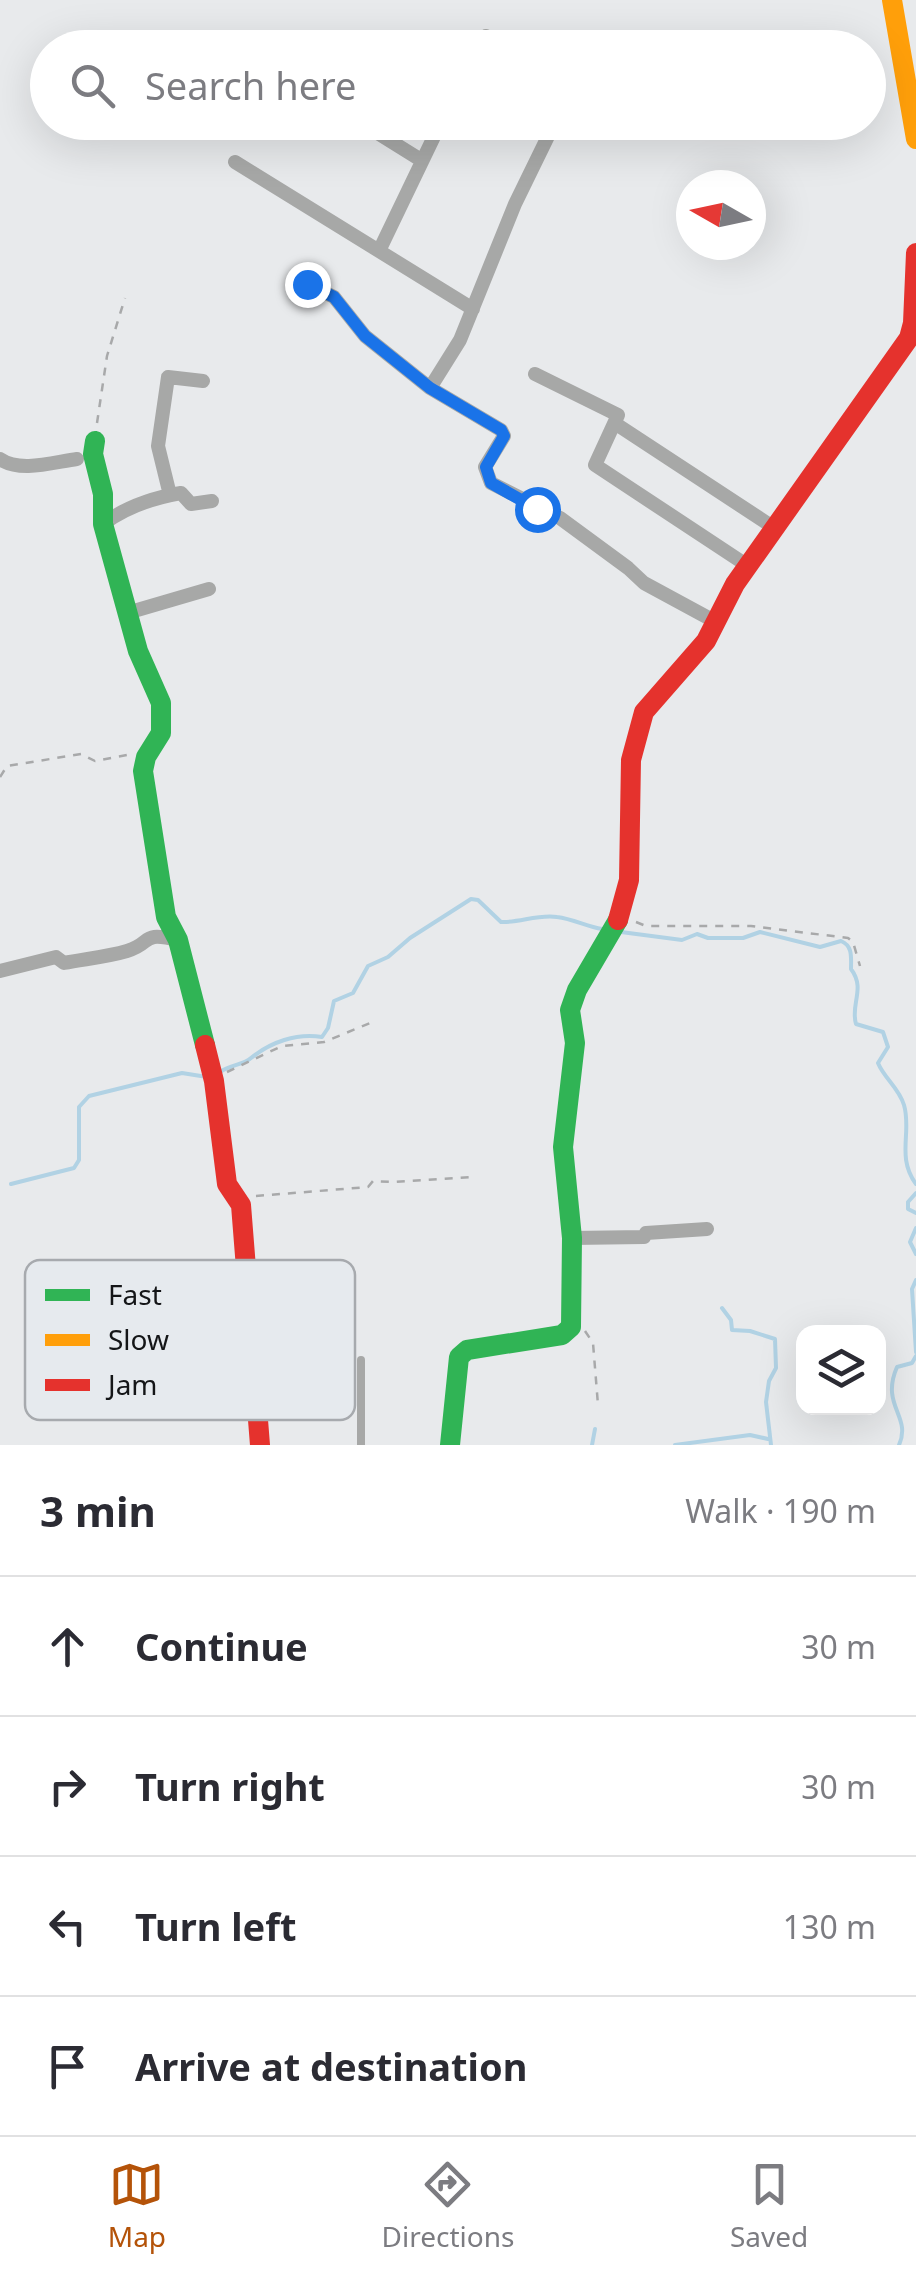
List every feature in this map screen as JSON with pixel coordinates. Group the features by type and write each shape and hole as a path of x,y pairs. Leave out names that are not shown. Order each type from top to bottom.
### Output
{"street":[{"path":"892,0 912,86 916,139"},
{"path":"388,140 420,160"},
{"path":"379,251 431,140"},
{"path":"430,388 460,340 515,204 546,140"},
{"path":"235,162 473,309"},
{"path":"450,1445 458,1357 467,1350 562,1335 570,1326 572,1238 563,1147 575,1042 570,1010 577,990 620,916 629,880 631,760 644,712 706,641 735,584 909,338 914,323 916,253"},
{"path":"307,284 334,297 365,336 430,388 501,430 504,436 486,467 491,483 560,518 644,583 716,622"},
{"path":"535,374 618,415 595,465 748,566"},
{"path":"170,495 158,446 168,377 203,382"},
{"path":"616,424 776,529"},
{"path":"94,441 104,524 138,651 161,703 160,733 143,771 166,918 178,940 214,1081 227,1184 241,1205 245,1260"},
{"path":"0,459 19,466 77,459"},
{"path":"104,524 124,509 170,495 181,493 191,504 212,502"},
{"path":"128,613 209,589"},
{"path":"0,971 56,957 64,963 132,950 145,938 158,935 178,940"},
{"path":"572,1238 644,1237 646,1233 707,1229"},
{"path":"258,1420 260,1445"}],"lane":[{"path":"360,1445 361,1360"}],"path":[{"path":"94,441 107,356 125,298"},
{"path":"0,776 7,766 81,754 95,761 132,754 143,771"},
{"path":"620,916 646,926 751,926 848,938 853,942 860,966"},
{"path":"214,1081 282,1046 324,1042 375,1021"},
{"path":"235,1198 368,1187 373,1181 384,1180 471,1177"},
{"path":"573,1313 592,1343 598,1405"}],"waterway":[{"path":"220,1072 284,1040 322,1037 334,1001 353,993 368,966 388,957 471,899 478,900 501,922 550,916 602,929"},
{"path":"621,932 682,940 697,934 708,938 743,938 760,932 820,947 845,943 858,990 856,1024 883,1032 888,1047 878,1063 904,1105 907,1164 916,1184"},
{"path":"11,1184 74,1168 79,1160 79,1107 89,1096 182,1073 207,1077"},
{"path":"916,1193 908,1202 908,1209 916,1213"},
{"path":"916,1228 910,1242 916,1254"},
{"path":"916,1280 912,1289 916,1352"},
{"path":"722,1308 731,1320 732,1330 775,1339 776,1368 769,1381 766,1402 771,1445"},
{"path":"899,1445 902,1426 892,1392 893,1380 897,1367 912,1363 916,1356"},
{"path":"592,1445 595,1429"},
{"path":"675,1445 750,1435 768,1439"}],"traffic: fast":[{"path":"95,441 93,454 103,494 103,524 138,651 161,703 161,733 146,757 143,771 166,917 178,940 205,1045"},
{"path":"450,1445 459,1357 467,1350 562,1335 571,1327 572,1238 563,1147 575,1043 570,1010 577,990 618,920"}],"traffic: slow":[{"path":"892,0 916,139"}],"traffic: jam":[{"path":"618,920 629,880 631,760 644,712 706,641 735,584 909,338 916,253"},
{"path":"205,1045 214,1081 227,1184 241,1205 245,1260"},
{"path":"258,1420 260,1445"}],"route":[{"path":"307,284 334,297 365,336 430,388 501,430 504,436 486,467 491,483 537,509"}]}
